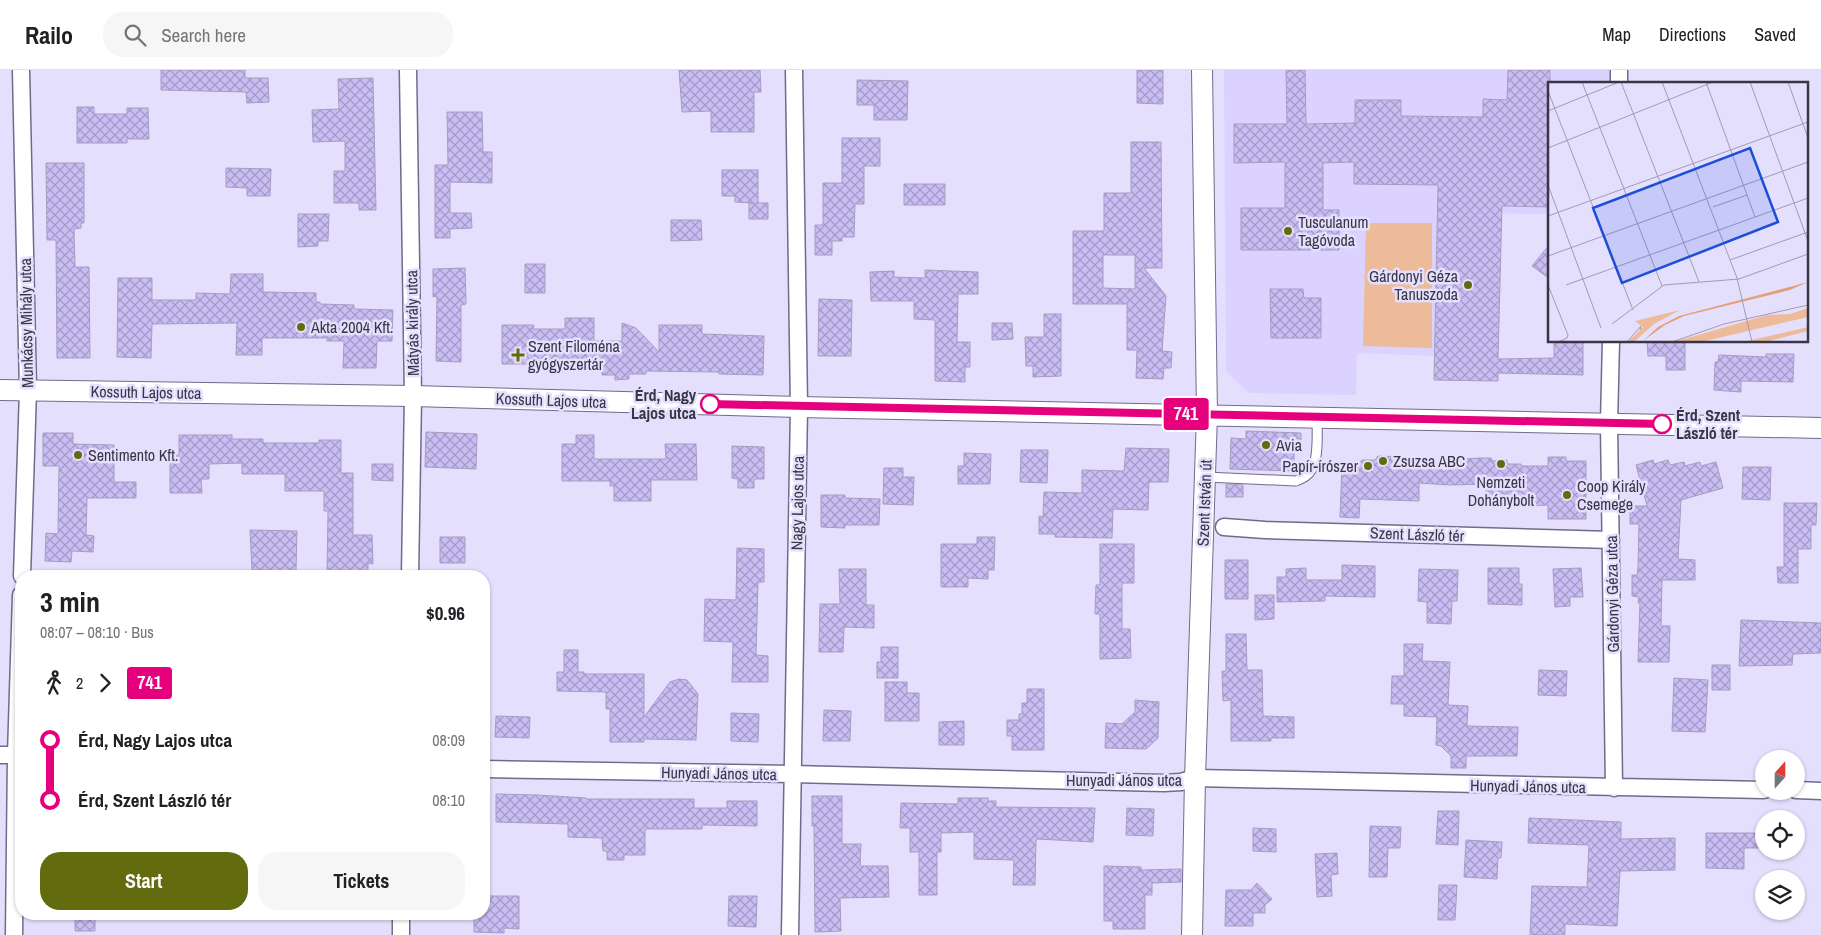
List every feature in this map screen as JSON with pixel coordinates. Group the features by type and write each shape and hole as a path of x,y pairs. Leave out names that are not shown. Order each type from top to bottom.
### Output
{"street":[{"name":"Munkácsy Mihály utca","path":"22,70 28,390 22,570"},
{"name":"Mátyás király utca","path":"408,70 413,396 410,570"},
{"name":"Nagy Lajos utca","path":"790,935 799,407 794,70"},
{"name":"Szent István út","path":"1192,935 1195,778 1207,414 1202,70"},
{"name":"Gárdonyi Géza utca","path":"1611,342 1609,423 1614,788"},
{"name":"Kossuth Lajos utca","path":"0,390 413,396 799,407 1318,416 1821,428"},
{"name":"Szent László tér","path":"1224,527 1266,530 1611,540"},
{"path":"14,935 12,755 15,701"},
{"name":"Hunyadi János utca","path":"490,769 1164,783 1181,782 1195,778 1755,790"},
{"path":"1805,790 1821,791"},
{"path":"401,920 401,935"}],"lane":[{"path":"1204,477 1296,480 1306,477 1313,468 1315,458 1318,416"}],"shaded area":[{"path":"1224,70 1619,70 1619,82 1548,82 1548,214 1437,213 1435,356 1357,353 1356,395 1249,393 1226,371"},
{"path":"1366,223 1432,223 1432,348 1363,346"}],"building":[{"path":"161,70 245,70 245,78 268,78 269,102 247,103 246,92 161,90"},
{"path":"679,70 760,70 761,92 754,92 754,132 711,132 711,111 682,112"},
{"path":"1137,70 1163,70 1163,104 1137,103"},
{"path":"1286,70 1305,70 1306,124 1355,123 1355,100 1401,100 1401,116 1483,117 1483,99 1507,100 1508,70 1550,70 1550,82 1548,82 1548,207 1502,206 1498,359 1554,358 1554,342 1583,342 1583,375 1498,373 1498,381 1434,380 1438,185 1354,184 1354,162 1323,163 1323,210 1339,210 1339,250 1241,250 1241,208 1285,208 1285,162 1234,163 1234,124 1287,124"},
{"path":"373,78 376,210 359,210 359,203 334,203 334,171 345,171 345,141 313,142 312,110 339,109 338,79"},
{"path":"857,80 908,81 907,120 874,120 874,105 857,105"},
{"path":"77,107 94,107 94,114 127,114 127,108 148,108 149,139 127,139 127,143 77,143"},
{"path":"447,112 482,112 483,152 492,152 492,183 450,182 450,213 471,213 472,228 450,229 450,238 435,238 435,165 448,165"},
{"path":"842,138 880,138 880,166 864,166 864,204 855,204 854,237 842,237 842,241 832,241 832,255 815,255 815,225 823,225 823,183 842,183"},
{"path":"1131,142 1161,142 1162,268 1144,268 1166,296 1162,351 1172,352 1171,368 1164,368 1163,379 1136,378 1137,350 1127,350 1127,304 1073,304 1073,231 1104,231 1104,193 1131,193","holes":["1103,255 1135,255 1135,289 1103,288"]},
{"path":"46,163 84,163 84,223 81,223 81,228 74,229 75,267 89,267 90,358 57,358 56,240 47,240"},
{"path":"226,168 271,169 270,196 247,196 247,188 226,187"},
{"path":"722,170 758,170 758,203 768,203 768,219 749,219 749,203 754,203 735,202 735,196 722,196"},
{"path":"904,184 945,184 945,205 904,205"},
{"path":"298,214 329,214 328,241 318,241 318,246 298,247"},
{"path":"671,220 701,220 702,240 671,241"},
{"path":"1548,246 1548,278 1532,266"},
{"path":"525,264 545,264 545,293 525,293"},
{"path":"465,268 466,304 461,305 461,362 436,361 437,296 433,297 433,269"},
{"path":"925,270 978,272 978,294 958,294 957,342 970,342 970,367 965,367 965,382 935,381 935,320 914,319 914,301 871,301 870,272 894,271 894,277 925,278"},
{"path":"231,274 263,274 263,292 316,293 316,302 320,302 320,304 354,305 354,309 393,310 392,341 377,341 376,368 343,368 344,341 327,341 327,338 262,338 262,355 236,355 237,323 152,324 151,358 117,357 118,278 152,278 152,300 196,300 196,293 230,294"},
{"path":"1270,289 1303,289 1304,298 1321,298 1321,338 1271,338"},
{"path":"819,299 852,300 851,356 818,356"},
{"path":"1044,314 1061,314 1061,376 1033,377 1033,366 1026,366 1025,337 1044,337"},
{"path":"565,318 594,318 594,341 622,341 622,323 636,328 659,352 659,325 702,325 702,334 764,336 763,375 646,371 646,374 629,374 629,379 615,380 615,375 602,375 602,361 533,361 533,364 502,364 502,325 534,325 533,329 565,329"},
{"path":"992,323 1012,323 1013,339 992,340"},
{"path":"1647,342 1685,342 1685,370 1666,370 1666,356 1648,356"},
{"path":"1766,354 1794,354 1793,382 1741,381 1741,392 1714,390 1715,362 1718,362 1719,355 1766,357"},
{"name":"Avia","path":"1246,431 1301,433 1301,452 1294,452 1294,471 1230,469 1231,438 1246,439"},
{"path":"426,432 477,434 476,469 425,467"},
{"path":"43,433 73,433 73,444 114,445 114,482 136,482 136,498 87,498 86,535 94,536 93,552 72,551 71,562 45,561 46,533 58,534 59,466 43,466"},
{"path":"179,435 232,435 232,439 263,439 263,443 319,443 319,440 341,440 341,473 353,473 353,535 372,535 373,564 368,563 368,570 327,570 328,511 324,511 324,491 285,491 285,474 242,474 242,463 209,464 209,479 201,479 202,493 170,493 170,455 179,455"},
{"path":"576,435 594,435 594,459 666,459 665,444 696,444 697,480 651,480 651,501 614,501 614,486 610,486 610,481 562,481 562,444 576,444"},
{"path":"732,446 764,447 764,479 754,479 754,488 738,488 738,479 732,478"},
{"path":"1126,448 1169,449 1168,482 1149,482 1148,510 1113,509 1112,538 1055,537 1055,534 1039,534 1039,516 1043,517 1044,492 1082,493 1082,470 1124,471"},
{"path":"1021,450 1048,450 1047,483 1020,482"},
{"path":"964,453 991,454 990,484 958,484 958,466 964,466"},
{"path":"1378,456 1402,457 1402,461 1434,462 1444,472 1454,462 1464,462 1466,459 1491,458 1493,461 1507,460 1507,464 1521,464 1521,466 1548,466 1548,457 1566,457 1566,461 1586,461 1586,519 1548,519 1548,505 1508,507 1508,499 1486,499 1486,484 1450,485 1419,483 1419,501 1360,499 1359,518 1340,517 1342,464 1358,465 1362,460 1375,460"},
{"path":"1653,460 1654,464 1668,460 1670,465 1684,462 1685,466 1700,462 1701,466 1716,462 1723,488 1681,500 1678,559 1695,560 1695,580 1662,580 1661,626 1670,626 1669,662 1638,662 1640,603 1638,603 1639,597 1632,596 1632,575 1637,575 1638,568 1639,524 1630,524 1630,506 1647,506 1636,465"},
{"path":"372,464 393,464 393,481 372,480"},
{"path":"1743,467 1771,467 1770,500 1742,499"},
{"path":"884,468 903,468 903,477 914,477 913,505 883,504"},
{"path":"1226,484 1243,485 1243,497 1226,497"},
{"path":"821,495 845,495 845,498 880,499 879,525 845,525 845,528 821,527"},
{"path":"1784,503 1817,503 1816,525 1811,525 1811,549 1798,549 1798,583 1778,583 1777,567 1784,567"},
{"path":"250,530 297,531 296,570 252,570"},
{"path":"440,537 465,537 465,563 440,563"},
{"path":"977,537 995,537 994,570 988,570 988,579 968,578 968,587 941,587 941,544 977,544"},
{"path":"1100,544 1134,544 1134,583 1122,583 1122,629 1130,629 1131,658 1100,659 1100,614 1095,614 1096,585 1100,585"},
{"path":"737,548 764,549 764,582 758,582 756,655 768,656 768,682 732,682 733,642 704,641 705,599 736,600"},
{"path":"1225,560 1248,560 1248,599 1225,599"},
{"path":"1342,565 1375,566 1375,597 1325,596 1325,601 1277,602 1277,577 1286,577 1286,569 1306,568 1306,580 1342,580"},
{"path":"1488,568 1519,568 1519,584 1522,584 1522,605 1488,604"},
{"path":"1581,568 1583,597 1570,597 1570,606 1555,607 1553,569"},
{"path":"839,569 866,569 866,605 874,605 874,628 844,627 843,652 819,652 820,604 840,604"},
{"path":"1419,569 1458,570 1457,601 1452,601 1451,624 1427,623 1427,602 1418,601"},
{"path":"1255,595 1274,595 1274,619 1255,620"},
{"path":"1741,620 1821,623 1821,653 1793,654 1792,665 1739,666"},
{"path":"1226,634 1246,634 1247,670 1262,670 1263,716 1294,717 1294,738 1271,738 1271,741 1231,741 1231,700 1223,701 1222,671 1226,671"},
{"path":"1404,644 1423,644 1422,661 1450,662 1448,705 1468,706 1467,726 1518,727 1517,756 1466,756 1466,768 1451,768 1451,756 1441,746 1436,745 1437,717 1404,716 1404,704 1391,704 1392,676 1404,676"},
{"path":"881,647 898,647 898,678 877,678 877,662 881,662"},
{"path":"564,650 578,650 578,672 584,672 584,674 644,674 644,717 670,682 679,679 687,680 698,694 696,740 644,739 644,742 610,742 610,709 606,709 606,692 557,691 557,672 564,672"},
{"path":"1712,665 1730,665 1730,690 1712,690"},
{"path":"1539,670 1567,671 1566,696 1538,695"},
{"path":"1674,678 1708,680 1705,732 1672,731"},
{"path":"885,682 907,682 907,693 919,693 919,721 885,721"},
{"path":"1027,689 1044,689 1044,750 1012,750 1012,736 1007,736 1007,720 1019,720 1019,714 1022,714 1022,703 1027,703"},
{"path":"1135,700 1159,702 1158,738 1146,749 1105,748 1106,723 1122,724 1135,712"},
{"path":"824,710 851,711 850,741 823,741"},
{"path":"731,713 759,714 758,742 731,741"},
{"path":"496,716 530,717 529,738 495,737"},
{"path":"964,721 964,745 939,745 939,722"},
{"path":"496,794 586,799 694,799 694,808 727,808 727,801 757,801 757,826 702,825 702,829 645,829 645,855 624,855 624,860 607,860 607,851 603,851 602,838 568,837 568,824 496,822"},
{"path":"812,796 842,796 842,844 861,844 860,866 888,866 889,897 840,898 841,931 815,932"},
{"path":"958,798 988,798 988,801 996,801 996,807 1095,808 1093,842 1037,839 1035,885 1013,885 1014,860 974,859 974,832 941,833 941,852 937,852 937,895 919,895 919,852 910,852 910,828 900,828 901,803 958,804"},
{"path":"1127,808 1154,809 1153,836 1126,835"},
{"path":"1438,811 1459,811 1458,845 1436,844"},
{"path":"1529,818 1621,822 1621,839 1675,838 1675,870 1620,871 1617,926 1565,924 1565,935 1530,935 1532,886 1587,887 1589,845 1528,843"},
{"path":"1370,826 1401,827 1400,848 1388,848 1387,877 1369,877"},
{"path":"1253,828 1276,829 1276,852 1253,851"},
{"path":"1706,833 1755,833 1755,848 1744,848 1744,869 1706,868"},
{"path":"1466,840 1502,842 1501,858 1498,858 1497,879 1464,877"},
{"path":"1337,853 1338,874 1331,875 1332,896 1317,897 1315,854"},
{"path":"1104,866 1141,867 1141,870 1181,869 1181,882 1152,883 1152,895 1145,895 1145,929 1113,929 1113,921 1104,921"},
{"path":"1257,883 1272,899 1265,905 1265,913 1253,913 1253,926 1225,926 1226,890 1251,890"},
{"path":"1439,885 1457,885 1455,920 1438,920"},
{"path":"490,896 519,896 519,929 504,928 504,933 474,932 474,920 490,920"},
{"path":"729,896 757,896 756,927 728,926"},
{"path":"75,920 95,920 95,931 75,931"}],"bus line":[{"name":"741","path":"710,404 1662,424"}],"place":[{"name":"Tusculanum Tagóvoda","path":"1288,231"},
{"name":"Gárdonyi Géza Tanuszoda","path":"1468,285"},
{"name":"Akta 2004 Kft.","path":"301,327"},
{"name":"Szent Filoména gyógyszertár","path":"518,355"},
{"name":"Érd, Nagy Lajos utca","path":"710,404"},
{"name":"Érd, Szent László tér","path":"1662,424"},
{"name":"Avia","path":"1266,445"},
{"name":"Sentimento Kft.","path":"78,455"},
{"name":"Zsuzsa ABC","path":"1383,461"},
{"name":"Nemzeti Dohánybolt","path":"1501,464"},
{"name":"Papír-írószer","path":"1368,466"},
{"name":"Coop Király Csemege","path":"1567,495"}]}
